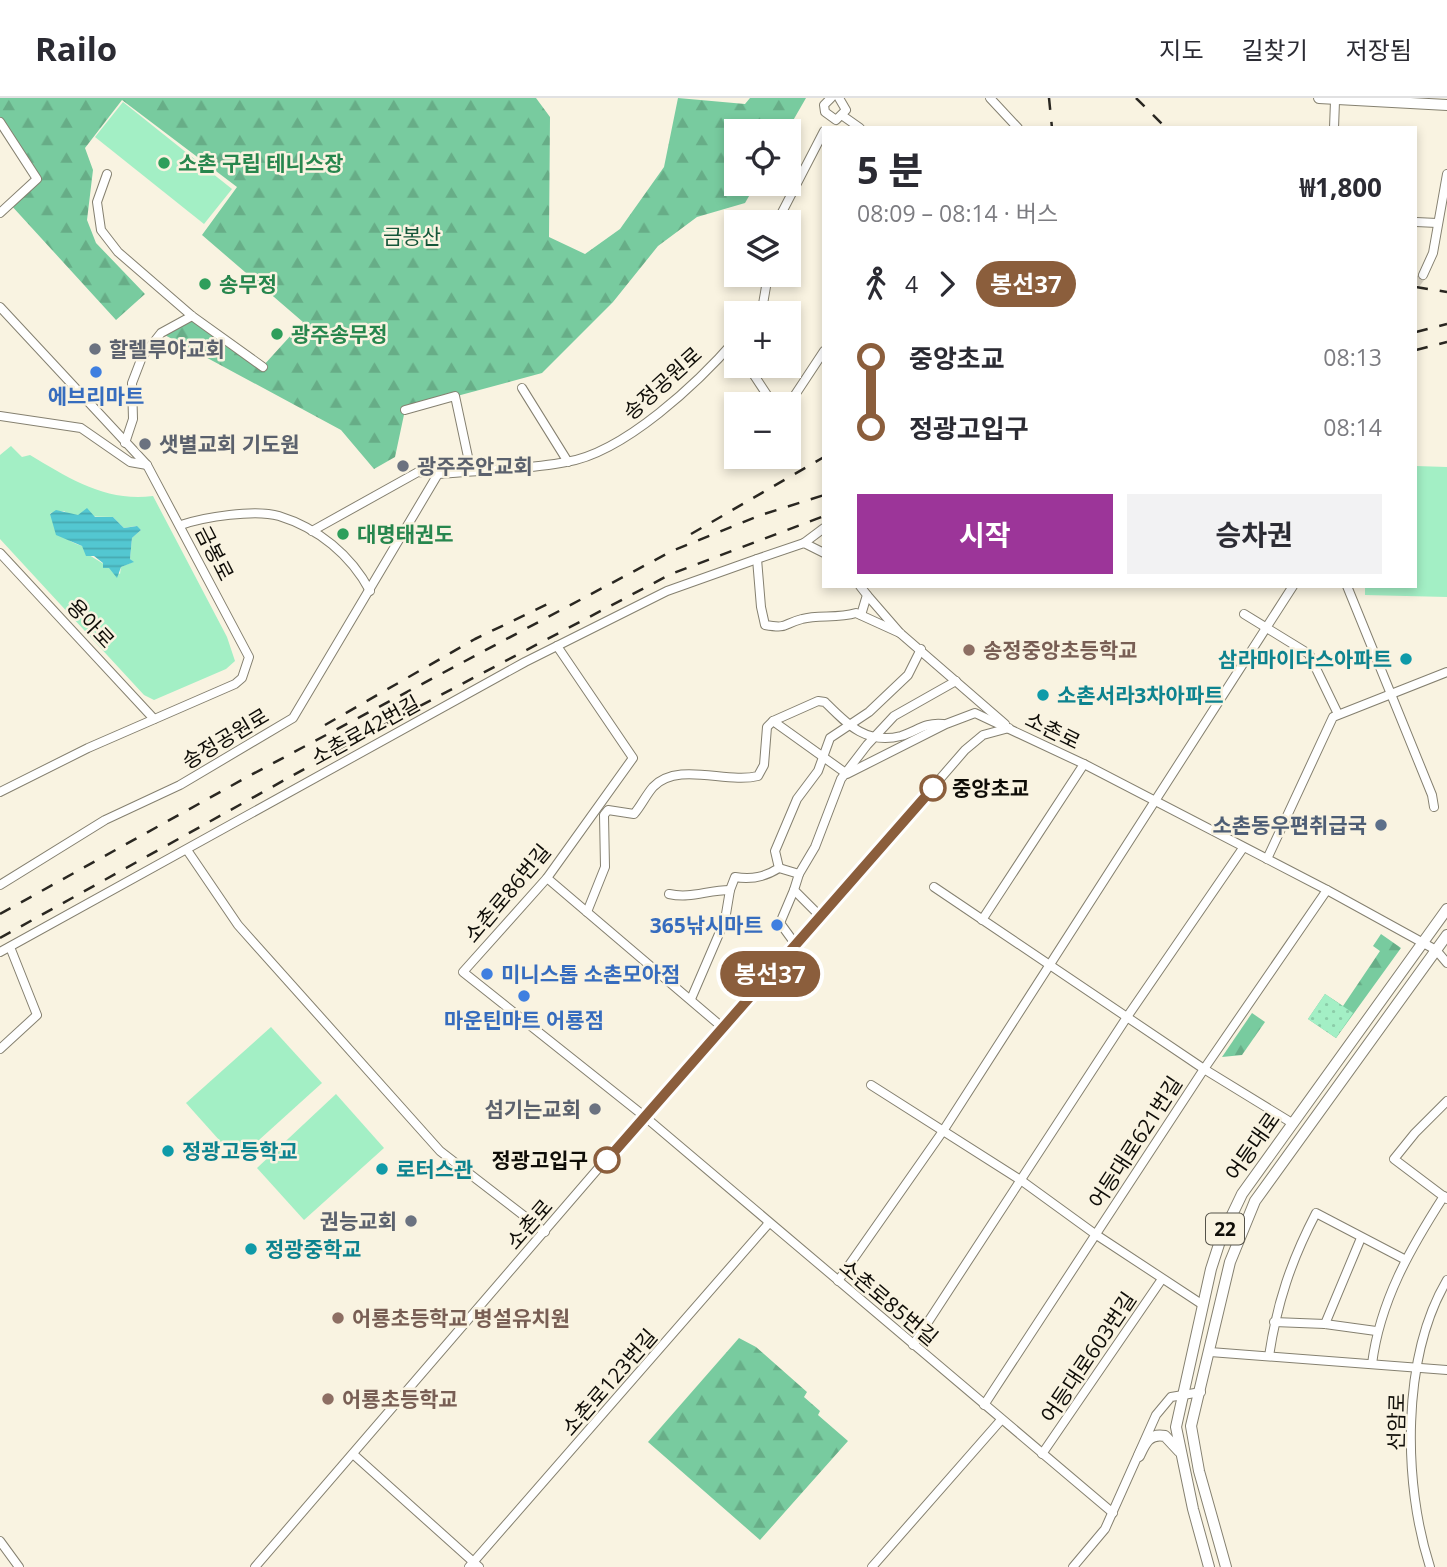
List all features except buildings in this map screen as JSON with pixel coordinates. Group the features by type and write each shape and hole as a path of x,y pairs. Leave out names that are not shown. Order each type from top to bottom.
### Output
{"main road":[{"path":"1319,98 1335,101 1447,105"},
{"name":"어등대로","path":"1209,1567 1176,1427 1221,1238 1241,1194 1447,909"},
{"name":"어등대로","path":"1226,1567 1199,1471 1191,1426 1230,1262 1255,1202 1447,935"},
{"path":"1139,1456 1147,1439 1156,1435 1165,1436 1181,1454"}],"street":[{"path":"831,98 824,109 831,118"},
{"path":"990,98 1016,126"},
{"path":"843,116 845,100"},
{"path":"1334,126 1335,101"},
{"path":"831,118 843,116 857,126"},
{"path":"827,126 831,118"},
{"path":"0,122 37,179 0,213"},
{"path":"783,210 822,135"},
{"path":"107,173 97,202 102,230 118,252 192,316 263,366"},
{"path":"1423,275 1433,253 1447,174"},
{"path":"1417,222 1437,223"},
{"name":"금봉로","path":"0,307 147,466 181,525 249,657 242,678 235,684 154,719"},
{"path":"125,443 133,419 132,383 142,357 161,333 192,316"},
{"name":"송정공원로","path":"312,531 418,472 438,474 568,462 617,444 637,430 724,354"},
{"path":"798,392 822,355"},
{"path":"523,388 568,462"},
{"path":"405,410 455,396 471,471"},
{"path":"0,416 81,428 130,462 147,466"},
{"name":"송정공원로","path":"0,885 105,820 180,785 293,718 438,474"},
{"path":"181,525 199,519 277,515 312,531 337,548 358,568 370,591"},
{"name":"소촌로42번길","path":"0,952 557,646 667,591 804,543 822,530"},
{"path":"804,543 822,552"},
{"name":"용아로","path":"0,553 154,719"},
{"path":"757,559 765,625 785,628 802,618 839,619 861,615 900,632"},
{"path":"862,588 900,632 1009,728"},
{"path":"838,1282 943,1131 1292,588"},
{"path":"1348,588 1432,795 1434,807"},
{"path":"861,615 867,595"},
{"path":"1244,614 1313,659 1338,714"},
{"name":"소촌로86번길","path":"557,646 633,758 547,878 463,972 644,1116"},
{"path":"779,868 775,851 797,799 818,771 830,738 849,727 908,675 921,649"},
{"path":"1267,859 1333,717 1447,672"},
{"path":"847,774 873,738 894,716 956,681"},
{"path":"587,912 605,867 604,815 608,810 634,814 653,788 673,775 741,779 758,776 764,765 766,727 773,720 818,701 825,702 849,727 873,738 901,736 926,724 946,724"},
{"path":"796,945 780,923 799,874 815,847 841,779 946,724 975,713 1009,728"},
{"path":"0,792 154,719"},
{"path":"773,720 847,774"},
{"name":"소촌로","path":"255,1567 644,1116 965,750 983,735 1009,728 1327,890 1436,950"},
{"path":"982,920 1084,764"},
{"path":"913,1345 1127,1017 1243,848"},
{"path":"187,850 212,892 237,925 440,1152 545,1232"},
{"path":"691,999 725,920 735,877 746,879 766,876 779,868 799,874"},
{"path":"547,878 722,1027"},
{"name":"어등대로621번길","path":"934,887 1204,1069 1292,1124"},
{"path":"669,894 695,897 715,890 730,890"},
{"path":"794,890 821,917"},
{"path":"1204,1069 1327,890"},
{"path":"0,1049 37,1015 10,947"},
{"path":"1436,950 1447,963"},
{"name":"어등대로621번길","path":"984,1405 1204,1069"},
{"name":"어등대로603번길","path":"871,1085 1022,1181 1203,1305"},
{"path":"1372,1364 1376,1331 1404,1259 1445,1198 1394,1159 1447,1101"},
{"name":"소촌로85번길","path":"644,1116 1113,1513"},
{"path":"1269,1356 1274,1322 1291,1262 1316,1213 1404,1259"},
{"name":"소촌로123번길","path":"353,1454 474,1565 769,1223"},
{"path":"1325,1324 1361,1238"},
{"name":"어등대로603번길","path":"1042,1454 1162,1279"},
{"name":"선암로","path":"1430,1567 1420,1537 1414,1500 1412,1451 1416,1367 1430,1318 1447,1280"},
{"path":"1274,1322 1325,1324 1376,1331"},
{"path":"1210,1352 1447,1370"},
{"path":"1073,1567 1105,1529 1156,1415 1171,1397 1182,1393 1201,1392"},
{"path":"872,1567 1001,1420"},
{"path":"0,1541 19,1567"}],"green space":[{"name":"금봉산","path":"0,98 536,98 550,117 549,237 585,254 620,229 664,167 678,98 745,104 750,98 806,98 794,119 724,119 724,196 749,196 745,203 697,217 658,246 613,302 542,373 405,410 395,457 374,469 341,430 161,333 192,316 263,366 303,322 202,235 237,187 122,100 85,148 93,170 87,220 96,243 145,294 116,320 10,204 36,179 0,121"},
{"name":"소촌 구립 테니스장","path":"123,102 232,189 204,224 95,137"},
{"path":"11,446 22,457 30,455 89,487 120,495 153,496 227,637 235,661 226,669 154,700 144,695 0,539 0,455","holes":["64,511 71,516 113,517 124,528 136,526 141,530 132,538 130,559 133,562 121,567 120,574 89,555 82,546 66,538 50,513"]},
{"path":"1417,466 1447,467 1447,597 1365,595 1365,588 1417,588"},
{"path":"1381,934 1401,948 1336,1038 1308,1019 1325,994 1343,1006 1380,951 1373,946"},
{"path":"1325,994 1353,1013 1336,1038 1308,1019"},
{"path":"1252,1013 1265,1022 1242,1055 1222,1057"},
{"path":"271,1027 322,1083 237,1160 186,1103"},
{"path":"336,1094 384,1148 304,1220 257,1168"},
{"path":"739,1338 756,1347 807,1392 804,1397 820,1411 818,1415 848,1441 760,1540 648,1442"}],"water":[{"path":"87,508 95,517 113,517 124,528 137,526 141,530 132,538 130,559 134,562 121,567 117,578 109,568 103,568 103,563 94,556 86,556 82,546 56,535 50,514 56,510 78,515"}],"tunnel":[{"path":"1417,283 1423,275"}],"railway":[{"path":"1049,98 1052,126"},
{"path":"1136,98 1164,126"},
{"path":"1417,287 1447,292"},
{"path":"1417,332 1447,324"},
{"path":"1417,350 1447,342"},
{"path":"691,534 822,458"},
{"path":"0,914 249,776 672,551 761,515 822,496"},
{"path":"0,938 380,727 671,574 822,517"},
{"path":"325,725 475,639 556,600"}],"bus line":[{"name":"봉선37","path":"607,1160 689,1063 933,788"}],"place":[{"name":"소촌 구립 테니스장","path":"164,163"},
{"name":"송무정","path":"205,284"},
{"name":"광주송무정","path":"277,334"},
{"name":"할렐루야교회","path":"95,349"},
{"name":"에브리마트","path":"96,372"},
{"name":"샛별교회 기도원","path":"145,444"},
{"name":"광주주안교회","path":"403,466"},
{"name":"대명태권도","path":"343,534"},
{"name":"송정중앙초등학교","path":"969,650"},
{"name":"삼라마이다스아파트","path":"1406,659"},
{"name":"소촌서라3차아파트","path":"1043,695"},
{"name":"중앙초교","path":"933,788"},
{"name":"소촌동우편취급국","path":"1381,825"},
{"name":"365낚시마트","path":"777,925"},
{"name":"미니스톱 소촌모아점","path":"487,974"},
{"name":"마운틴마트 어룡점","path":"524,996"},
{"name":"섬기는교회","path":"595,1109"},
{"name":"정광고등학교","path":"168,1151"},
{"name":"정광고입구","path":"607,1160"},
{"name":"로터스관","path":"382,1169"},
{"name":"권능교회","path":"411,1221"},
{"name":"정광중학교","path":"251,1249"},
{"name":"어룡초등학교 병설유치원","path":"338,1318"},
{"name":"어룡초등학교","path":"328,1399"}]}
